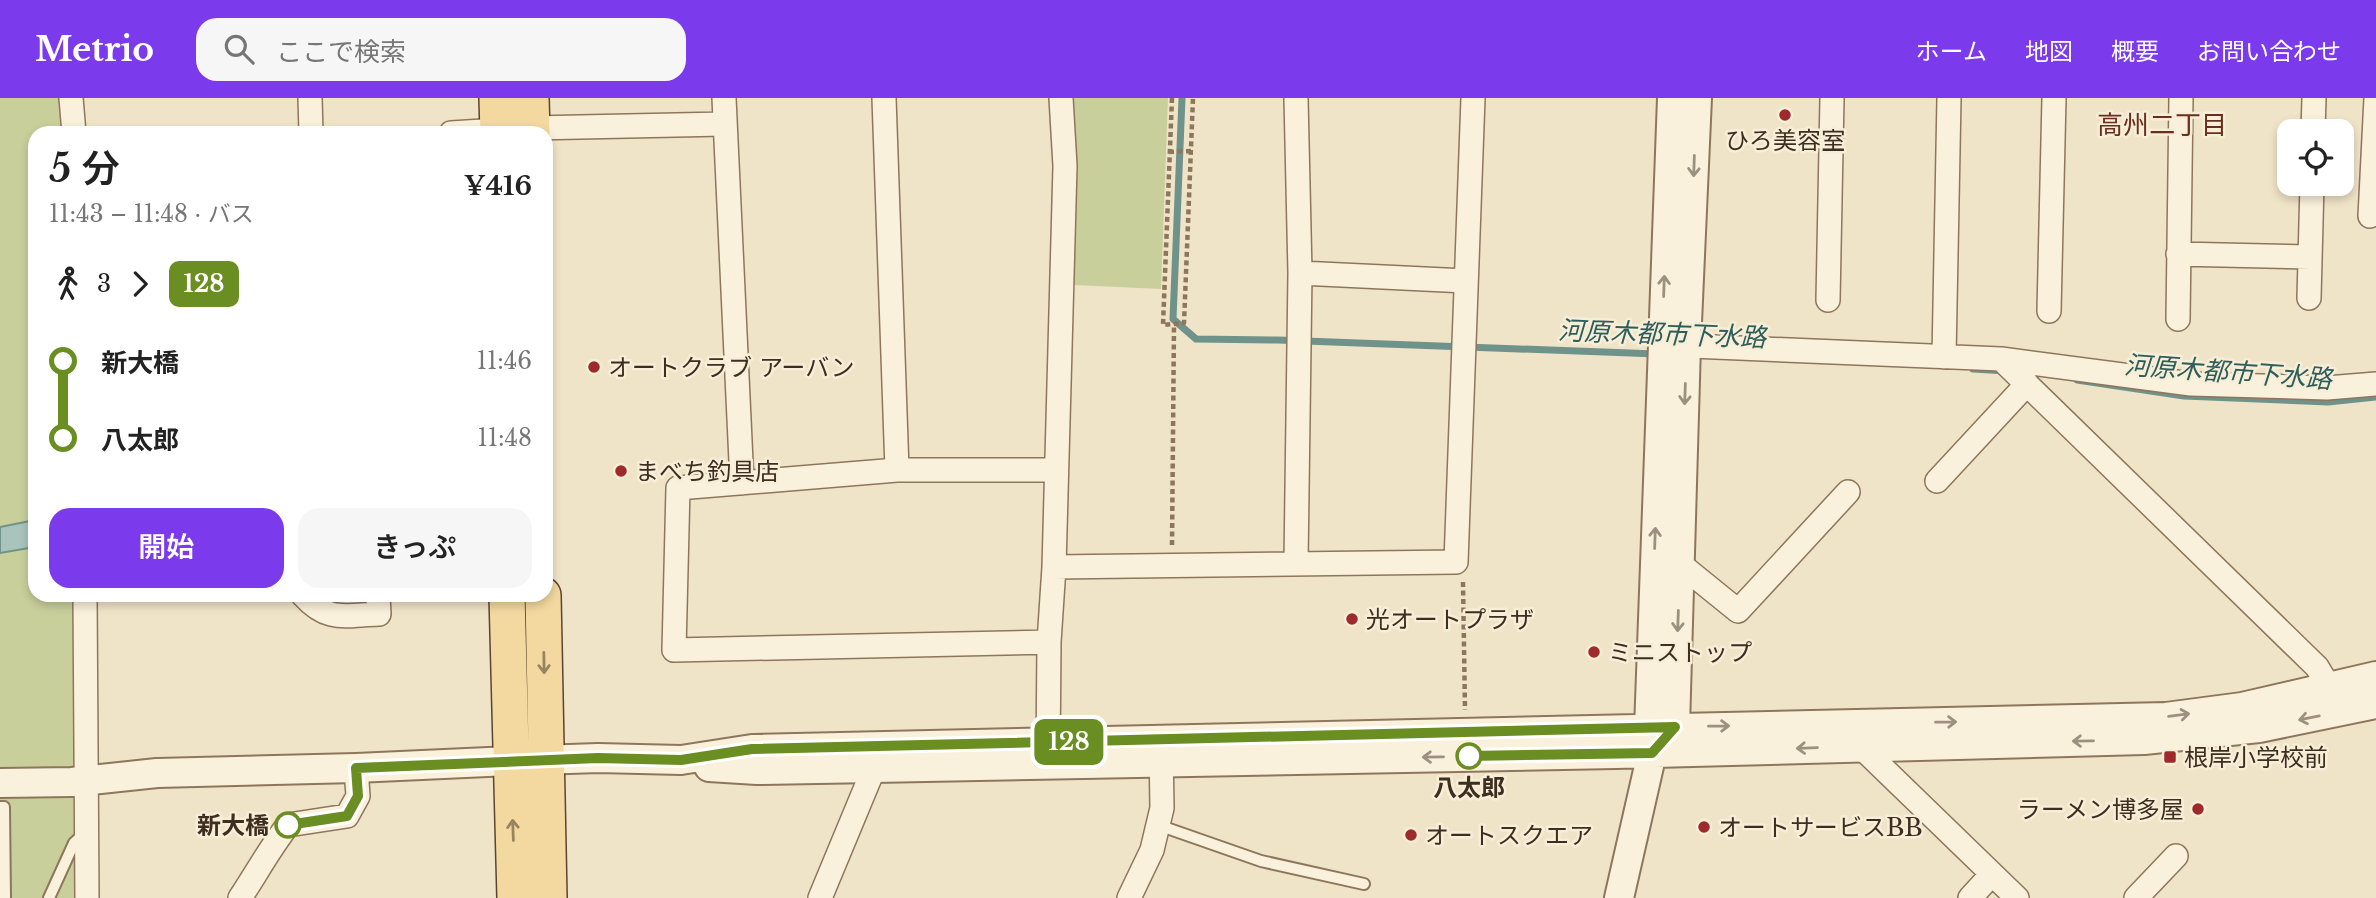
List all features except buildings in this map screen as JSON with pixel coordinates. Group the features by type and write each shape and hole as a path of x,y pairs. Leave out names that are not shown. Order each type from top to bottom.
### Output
{"main road":[{"path":"508,602 515,898"},
{"path":"543,602 549,898"}],"street":[{"path":"71,98 73,126"},
{"path":"310,98 311,126"},
{"path":"724,98 742,483"},
{"path":"884,98 897,470"},
{"path":"1048,754 1049,642 1054,567 1065,166 1061,98"},
{"path":"1296,98 1300,273 1296,562"},
{"path":"1054,567 1456,562 1473,98"},
{"path":"1619,898 1659,736 1680,564 1674,345 1672,98"},
{"path":"1659,736 1674,345 1697,98"},
{"path":"1828,300 1832,98"},
{"path":"1944,356 1949,98"},
{"path":"2049,311 2054,98"},
{"path":"2178,319 2181,98"},
{"path":"2313,119 2314,98"},
{"path":"2370,216 2376,98"},
{"path":"478,126 498,121 532,120 724,124"},
{"path":"2309,298 2312,196"},
{"path":"2178,254 2310,257"},
{"path":"1300,273 1465,281"},
{"path":"1674,345 2001,359 2191,384 2327,388 2376,384"},
{"path":"2001,359 2317,667 2329,687"},
{"path":"1937,481 2026,384"},
{"path":"1049,642 674,650 678,488 897,470 1056,470"},
{"path":"1680,564 1738,611 1848,492"},
{"path":"85,602 80,781 88,832 87,898"},
{"path":"309,602 328,616 379,614 379,602"},
{"path":"0,783 80,781 157,773 598,758 681,760 752,749 1048,754 1659,736 2166,717 2242,708 2329,687 2374,694"},
{"path":"1659,736 1860,746 2144,740 2259,728 2374,694"},
{"path":"1860,746 2017,898"},
{"path":"1129,898 1152,850 1162,808 1161,751"},
{"path":"598,758 757,770 874,768 1048,754"},
{"path":"240,898 288,825 347,816 358,796 356,768"},
{"path":"820,898 874,768"},
{"path":"2136,898 2176,856"},
{"path":"1970,898 1992,874"}],"lane":[{"path":"0,807 4,807 5,898"},
{"path":"1158,825 1261,861 1364,884"},
{"path":"49,898 74,843 88,832"}],"path":[{"path":"1172,98 1163,325 1174,326 1184,323 1193,98"},
{"path":"1169,152 1191,151"},
{"path":"1171,565 1174,326"},
{"path":"1456,562 1463,571 1465,718"}],"green space":[{"path":"0,98 60,98 62,126 28,126 28,602 73,602 76,898 0,898"},
{"path":"1072,98 1168,98 1161,289 1073,285"}],"water":[{"path":"28,521 28,548 0,553 0,527"}],"waterway":[{"name":"河原木都市下水路","path":"1182,98 1173,319 1196,339 1657,354"},
{"name":"河原木都市下水路","path":"1973,369 2006,371"},
{"name":"河原木都市下水路","path":"2077,380 2184,396 2328,402 2376,397"}],"bus line":[{"name":"128","path":"288,825 347,816 358,796 356,768 598,758 681,760 752,749 1675,727 1652,753 1469,756"}],"place":[{"name":"ひろ美容室","path":"1785,115"},
{"name":"オートクラブ アーバン","path":"594,367"},
{"name":"まべち釣具店","path":"621,471"},
{"name":"光オートプラザ","path":"1352,619"},
{"name":"ミニストップ","path":"1594,652"},
{"name":"八太郎","path":"1469,756"},
{"name":"根岸小学校前","path":"2170,757"},
{"name":"ラーメン博多屋","path":"2198,809"},
{"name":"新大橋","path":"288,825"},
{"name":"オートサービスBB","path":"1704,827"},
{"name":"オートスクエア","path":"1411,835"}],"district":[{"name":"高州二丁目","path":"2162,125"}]}
